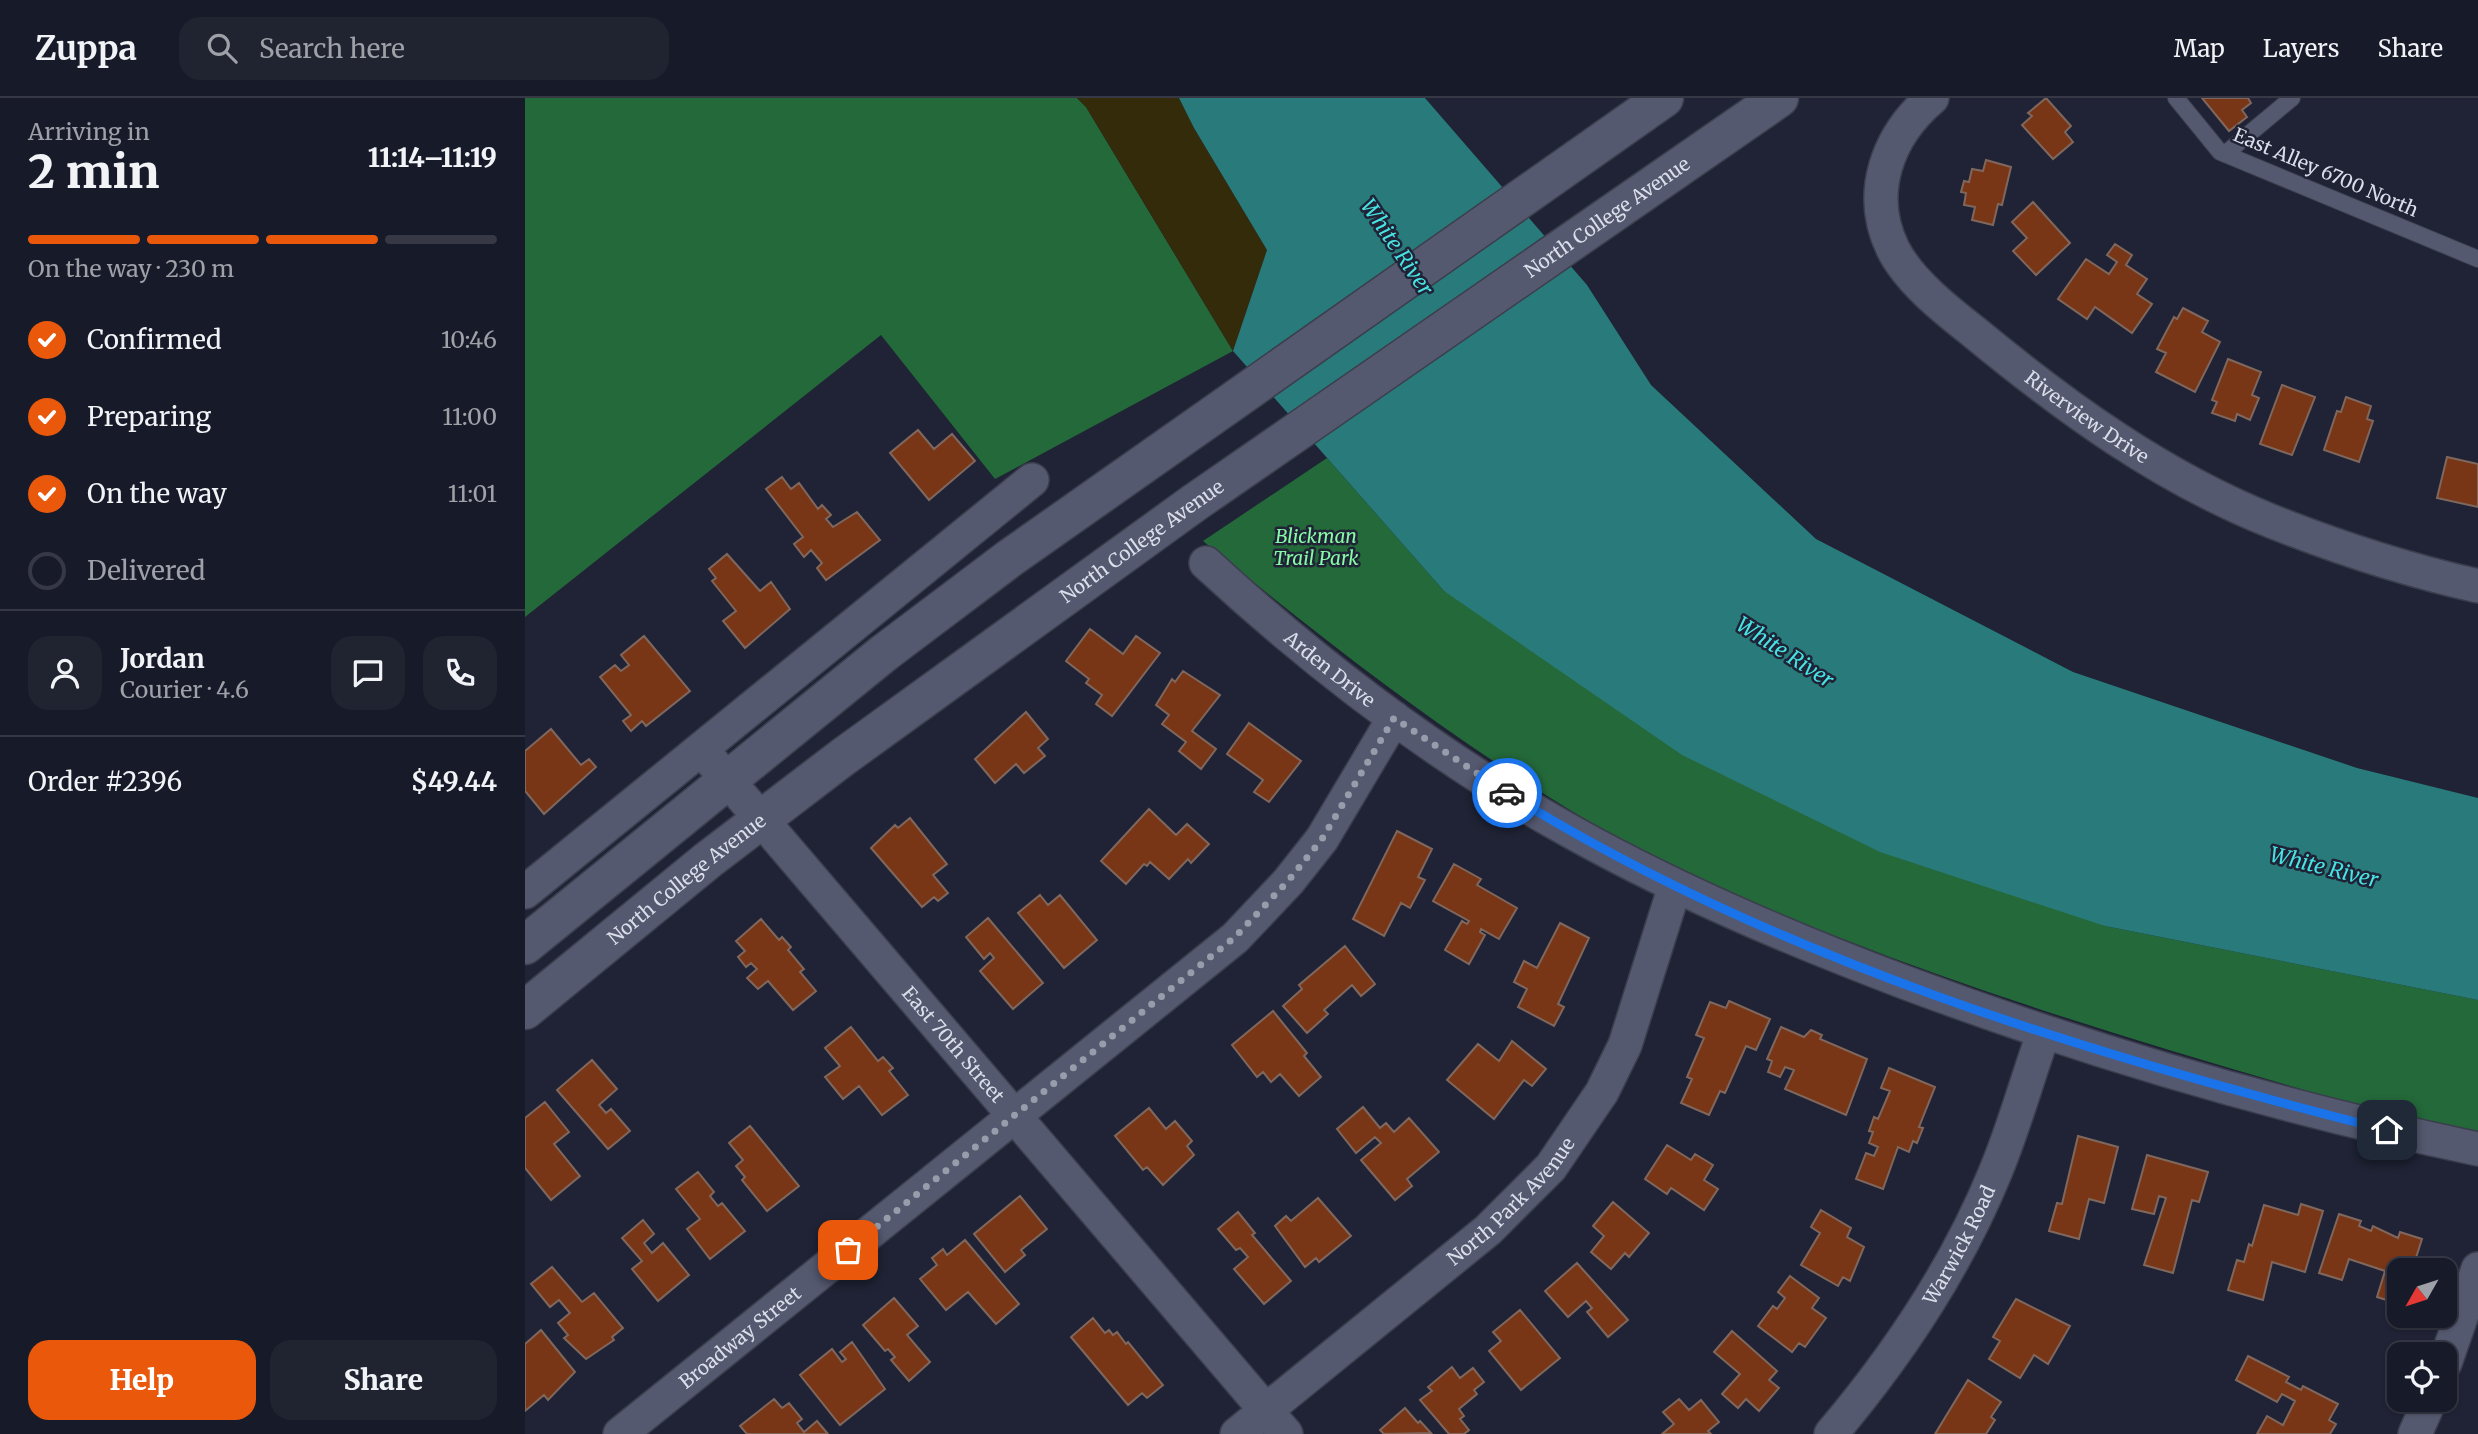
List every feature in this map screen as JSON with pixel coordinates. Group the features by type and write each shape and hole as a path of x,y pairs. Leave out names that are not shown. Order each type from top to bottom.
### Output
{"main road":[{"path":"525,945 953,600 1146,459 1664,98"},
{"name":"North College Avenue","path":"525,1010 761,820 1194,503 1779,98"}],"street":[{"name":"Riverview Drive","path":"1932,98 1911,117 1890,150 1884,169 1881,208 1895,253 1954,316 2008,362 2093,425 2204,489 2317,539 2413,571 2478,586"},
{"path":"525,892 1033,480"},
{"name":"Arden Drive","path":"1206,563 1302,648 1394,718 1553,821 1675,886 1798,941 2043,1032 2275,1102 2478,1149"},
{"name":"Broadway Street","path":"620,1434 1235,937 1305,861 1337,818 1394,718"},
{"name":"East 70th Street","path":"702,750 1276,1422"},
{"name":"North Park Avenue","path":"1237,1434 1276,1422 1526,1195 1559,1157 1602,1092 1625,1045 1675,886"},
{"name":"Warwick Road","path":"1831,1434 1895,1351 1963,1241 1995,1173 2043,1032"},
{"path":"2452,1342 2478,1269"},
{"path":"2415,1434 2425,1412"}],"lane":[{"name":"East Alley 6700 North","path":"2176,98 2224,154 2478,259"},
{"path":"2224,154 2292,98"}],"green space":[{"path":"525,98 1077,98 1086,107 1233,351 995,479 881,335 525,617"},
{"name":"Blickman Trail Park","path":"1327,458 1444,591 2105,926 2478,1000 2478,1135 2427,1126 2133,1039 1987,992 1747,903 1662,862 1592,823 1524,781 1392,689 1203,541"}],"sand":[{"path":"1077,98 1179,98 1267,250 1233,351 1086,107"}],"water":[{"name":"White River","path":"1179,98 1425,98 1587,285 1651,385 1816,539 2073,672 2357,768 2478,798 2478,1000 2105,926 1880,852 1682,755 1444,591 1233,351 1267,250"}],"building":[{"path":"2046,98 2071,126 2065,132 2073,142 2053,159 2022,125 2032,116 2028,113"},
{"path":"2202,98 2248,98 2251,103 2242,110 2247,117 2229,131"},
{"path":"1986,160 2011,167 2002,205 1998,204 1993,225 1972,220 1975,207 1964,205 1966,193 1961,192 1964,181 1969,182 1972,169 1983,171"},
{"path":"2033,202 2070,243 2036,275 2013,251 2027,238 2012,222"},
{"path":"2115,244 2132,255 2126,265 2147,279 2137,294 2152,304 2132,333 2095,307 2087,319 2058,299 2086,259 2109,274 2117,262 2107,255"},
{"path":"2183,308 2208,321 2202,332 2220,342 2195,392 2156,372 2166,353 2157,349 2174,317 2177,319"},
{"path":"2228,359 2261,372 2252,395 2259,398 2250,420 2237,414 2235,421 2212,413 2217,402 2212,400"},
{"path":"2282,385 2315,397 2292,455 2260,444"},
{"path":"2346,397 2371,406 2367,419 2373,421 2359,462 2324,450 2337,411 2341,412"},
{"path":"918,430 934,449 952,434 975,461 929,500 890,453"},
{"path":"2447,457 2478,464 2478,507 2437,498"},
{"path":"782,477 791,489 799,483 818,509 822,505 831,515 826,519 833,527 857,512 880,540 826,580 817,568 822,563 811,550 804,557 794,544 803,537 766,489"},
{"path":"727,554 760,591 771,582 790,609 745,648 723,621 736,611 712,581 716,578 709,569"},
{"path":"1090,629 1123,654 1136,636 1160,653 1112,716 1096,704 1102,695 1086,683 1089,679 1066,661"},
{"path":"644,636 690,691 646,726 642,721 631,731 623,721 631,715 600,677 615,665 621,671 629,665 621,655"},
{"path":"1183,671 1220,695 1192,731 1216,749 1201,769 1179,751 1186,742 1162,724 1169,715 1156,705 1172,679 1175,682"},
{"path":"1026,712 1048,739 1038,748 1045,756 1024,773 1016,764 995,783 975,759"},
{"path":"1249,723 1301,761 1269,802 1254,792 1263,780 1227,754"},
{"path":"551,729 581,765 589,759 596,767 544,814 525,791 525,751"},
{"path":"1149,809 1176,835 1187,824 1209,844 1191,863 1188,859 1169,879 1150,862 1147,866 1144,864 1126,884 1101,861"},
{"path":"910,818 947,864 933,875 948,893 938,901 934,897 922,907 871,848 895,825 898,828"},
{"path":"1397,831 1432,849 1418,877 1425,880 1410,908 1401,903 1384,936 1353,919"},
{"path":"1454,864 1481,879 1477,885 1517,908 1499,939 1481,929 1480,932 1485,935 1469,964 1445,950 1462,921 1467,924 1469,921 1433,901"},
{"path":"1040,895 1048,905 1060,895 1097,940 1064,968 1018,913"},
{"path":"988,918 1043,983 1013,1009 980,971 994,958 990,953 984,959 966,937"},
{"path":"761,919 779,940 782,937 791,947 788,950 804,969 800,972 816,991 793,1010 768,981 758,989 747,978 757,969 751,963 746,967 738,957 745,951 736,941"},
{"path":"1560,923 1589,938 1558,1004 1564,1007 1554,1026 1518,1007 1527,989 1514,982 1524,961 1537,968"},
{"path":"1345,946 1375,984 1361,996 1352,985 1324,1010 1328,1014 1307,1033 1283,1006 1302,989 1299,985"},
{"path":"1729,1001 1770,1019 1756,1050 1746,1046 1725,1093 1720,1091 1709,1115 1681,1103 1692,1079 1687,1077 1704,1038 1696,1035 1710,1002 1726,1008"},
{"path":"1273,1011 1307,1053 1304,1056 1321,1077 1299,1096 1280,1074 1271,1082 1263,1072 1257,1077 1232,1045"},
{"path":"851,1027 878,1061 883,1057 893,1068 889,1071 908,1095 882,1115 859,1086 843,1099 825,1077 840,1066 825,1048"},
{"path":"1781,1027 1804,1037 1811,1030 1822,1035 1820,1039 1867,1059 1846,1115 1785,1089 1794,1070 1785,1067 1780,1077 1768,1072 1772,1061 1767,1059"},
{"path":"1512,1041 1546,1069 1532,1086 1524,1080 1494,1119 1447,1080 1478,1044 1499,1061"},
{"path":"592,1060 617,1089 599,1105 606,1113 611,1109 630,1131 608,1149 557,1090"},
{"path":"1889,1068 1935,1087 1919,1127 1923,1128 1917,1143 1913,1141 1909,1152 1898,1147 1883,1189 1856,1179 1866,1153 1874,1156 1878,1147 1869,1143 1873,1132 1869,1131 1874,1117 1878,1119 1890,1091 1881,1088"},
{"path":"545,1102 569,1132 554,1144 580,1176 551,1200 525,1168 525,1118"},
{"path":"1363,1107 1380,1128 1386,1123 1394,1132 1409,1118 1439,1152 1407,1179 1412,1186 1395,1200 1361,1160 1381,1143 1375,1137 1356,1153 1337,1129"},
{"path":"1149,1108 1166,1129 1175,1121 1192,1141 1187,1146 1194,1155 1163,1185 1147,1167 1143,1170 1115,1136"},
{"path":"750,1126 799,1186 767,1211 742,1180 745,1177 736,1166 743,1160 729,1143"},
{"path":"2078,1136 2118,1147 2104,1203 2089,1199 2079,1239 2049,1231 2057,1203 2062,1204"},
{"path":"1667,1145 1691,1160 1695,1154 1713,1165 1704,1180 1718,1189 1704,1210 1671,1188 1667,1194 1645,1179"},
{"path":"2147,1155 2208,1172 2199,1202 2192,1200 2173,1273 2144,1265 2166,1198 2159,1196 2154,1214 2132,1209"},
{"path":"698,1172 714,1192 710,1196 718,1206 722,1203 745,1231 710,1259 687,1229 700,1219 676,1189"},
{"path":"1020,1196 1047,1229 1021,1250 1025,1255 1005,1272 974,1234"},
{"path":"1318,1198 1351,1236 1319,1262 1316,1258 1305,1267 1275,1226 1286,1216 1291,1221"},
{"path":"1613,1202 1649,1233 1629,1257 1625,1253 1611,1269 1591,1252 1604,1236 1593,1226"},
{"path":"2301,1204 2323,1211 2305,1272 2272,1262 2263,1300 2228,1290 2237,1260 2244,1262 2249,1244 2252,1246 2264,1205 2298,1215"},
{"path":"1821,1210 1851,1228 1847,1237 1864,1247 1850,1281 1843,1277 1838,1286 1801,1265 1820,1233 1811,1227"},
{"path":"1238,1212 1255,1233 1252,1235 1291,1281 1264,1304 1234,1269 1248,1257 1240,1248 1236,1250 1218,1229"},
{"path":"2339,1214 2361,1221 2359,1226 2371,1231 2373,1226 2398,1238 2400,1232 2422,1239 2416,1258 2387,1258 2387,1300 2377,1297 2385,1271 2349,1259 2342,1280 2319,1273"},
{"path":"643,1220 654,1234 644,1243 652,1253 663,1243 689,1275 658,1301 632,1269 642,1261 622,1238"},
{"path":"965,1240 1019,1304 996,1324 968,1292 946,1310 920,1279 937,1265 932,1258 943,1249 947,1255"},
{"path":"1577,1263 1628,1320 1608,1337 1587,1312 1592,1308 1586,1301 1568,1317 1545,1291"},
{"path":"552,1267 582,1302 594,1293 623,1328 612,1337 614,1340 586,1359 564,1338 568,1335 558,1323 570,1313 559,1300 550,1307 531,1284"},
{"path":"1790,1276 1819,1298 1812,1308 1826,1318 1805,1347 1799,1343 1792,1352 1758,1326 1773,1306 1777,1309 1785,1298 1778,1292"},
{"path":"894,1298 918,1326 907,1335 930,1362 909,1381 891,1360 895,1357 888,1349 885,1351 863,1325"},
{"path":"2016,1299 2070,1326 2048,1364 2034,1355 2020,1378 1989,1359 2000,1341 1993,1337"},
{"path":"1520,1310 1560,1358 1521,1390 1489,1351 1501,1341 1493,1332"},
{"path":"1093,1318 1105,1333 1109,1330 1113,1335 1117,1332 1126,1344 1128,1342 1163,1385 1147,1398 1142,1393 1128,1405 1071,1337"},
{"path":"541,1330 575,1372 548,1400 544,1395 525,1411 525,1344"},
{"path":"1732,1331 1777,1371 1769,1380 1779,1388 1759,1411 1746,1399 1738,1408 1722,1394 1740,1374 1714,1352"},
{"path":"852,1342 885,1389 840,1425 800,1375 832,1349 842,1362 846,1359 840,1352"},
{"path":"2248,1356 2289,1377 2286,1382 2301,1390 2303,1386 2338,1404 2329,1420 2336,1424 2330,1434 2257,1434 2267,1416 2283,1425 2295,1401 2282,1394 2277,1402 2236,1380"},
{"path":"1452,1367 1460,1378 1473,1368 1484,1382 1474,1390 1477,1394 1459,1409 1464,1416 1460,1419 1469,1430 1464,1434 1449,1434 1420,1400 1432,1391 1428,1387"},
{"path":"1968,1380 2001,1402 1991,1417 1995,1420 1986,1434 1935,1434"},
{"path":"774,1399 782,1408 789,1403 802,1419 797,1423 804,1432 817,1421 828,1434 747,1434 740,1426"},
{"path":"1679,1399 1689,1410 1701,1400 1719,1422 1708,1431 1711,1434 1662,1434 1674,1424 1663,1412"},
{"path":"1405,1408 1431,1433 1384,1434 1380,1430"}],"way so far":[{"path":"848,1250 1235,937 1288,881 1322,839 1394,718 1507,793"}],"route":[{"path":"1507,793 1641,870 1763,927 1847,960 1994,1016 2104,1052 2275,1102 2387,1130"}]}
